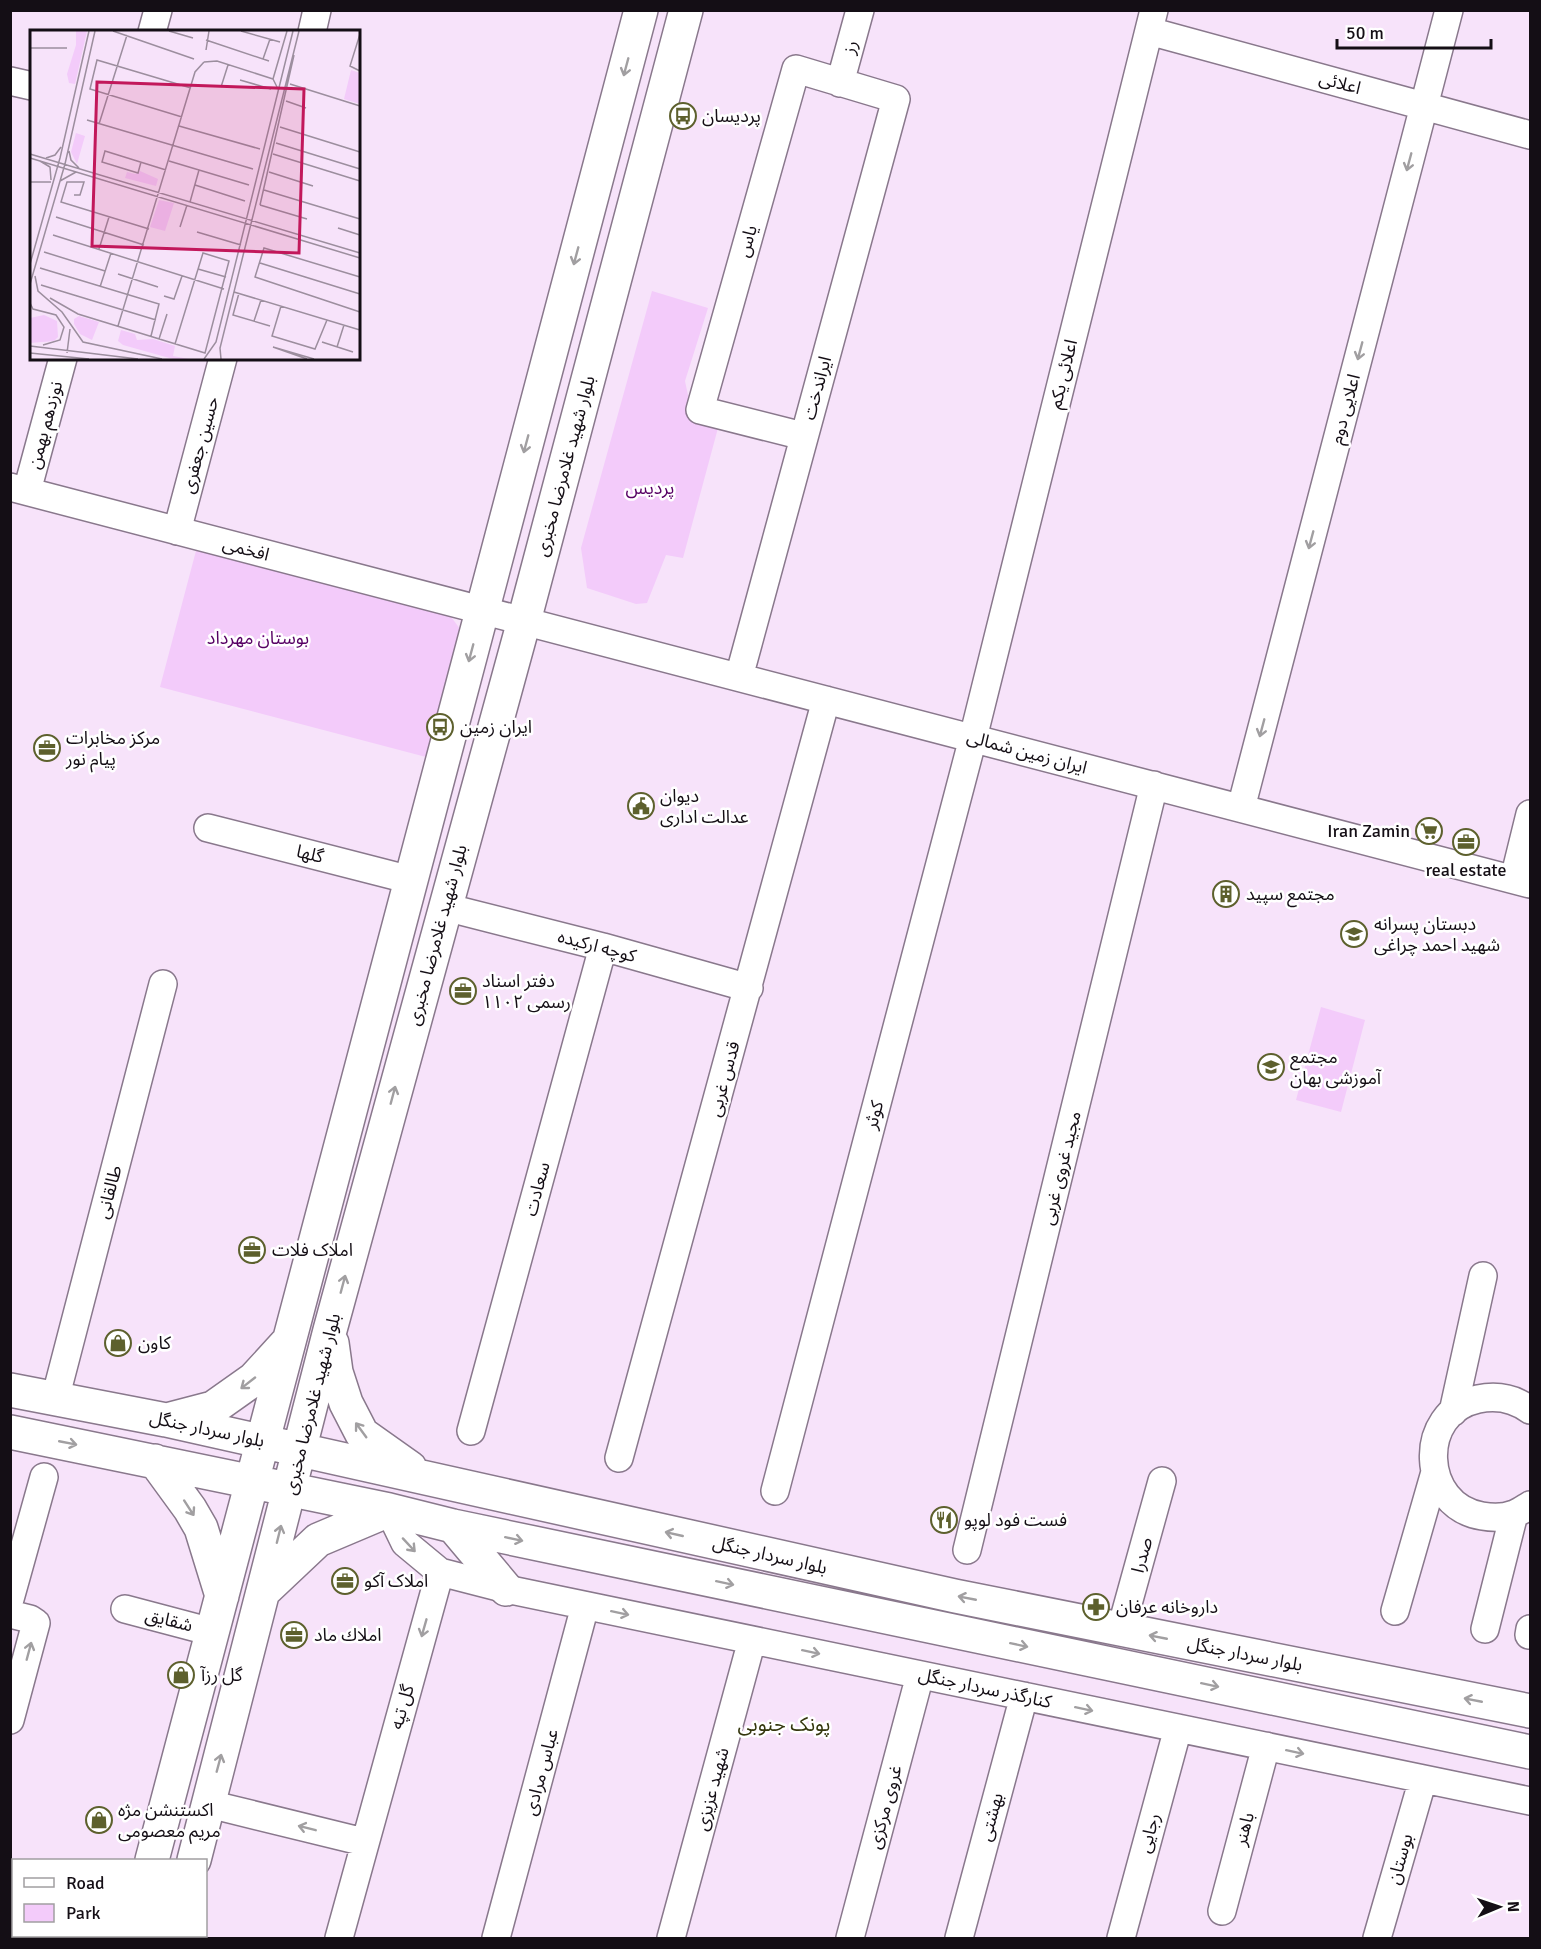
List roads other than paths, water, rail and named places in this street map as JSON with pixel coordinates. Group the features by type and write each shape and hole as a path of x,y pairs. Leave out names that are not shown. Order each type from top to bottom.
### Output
{"main road":[{"name":"بلوار شهید غلامرضا مخبری","path":"152,1859 641,10"},
{"name":"بلوار شهید غلامرضا مخبری","path":"194,1859 330,1330 524,621 686,10"},
{"path":"330,1330 336,1372 346,1403 362,1434 424,1478"},
{"path":"166,1420 213,1408 254,1379 289,1341"},
{"name":"بلوار سردار جنگل","path":"10,1390 166,1420 935,1592 1527,1708"},
{"name":"بلوار سردار جنگل","path":"10,1432 1530,1752"},
{"path":"155,1461 201,1528 222,1596"},
{"path":"265,1590 318,1540 389,1510"},
{"path":"453,1526 506,1589"}],"street":[{"path":"153,30 158,10"},
{"path":"312,30 317,10"},
{"name":"رز","path":"840,83 860,10"},
{"name":"اعلایی دوم","path":"1241,808 1449,10"},
{"name":"اعلائی","path":"1151,21 1424,106 1530,135"},
{"name":"اعلائی یکم","path":"973,738 1151,21"},
{"name":"یاس","path":"803,436 700,410 796,69 896,99"},
{"path":"10,81 30,86"},
{"name":"ایراندخت","path":"739,677 896,99"},
{"name":"نوزدهم بهمن","path":"19,489 62,360"},
{"name":"حسین جعفری","path":"177,531 223,360"},
{"name":"افخمی","path":"19,489 524,621"},
{"name":"ایران زمین شمالی","path":"524,621 1522,881"},
{"name":"قدس غربی","path":"620,1458 826,700"},
{"name":"کوثر","path":"775,1491 973,738"},
{"name":"مجید غروی غربی","path":"967,1551 1154,785"},
{"path":"1522,881 1530,814"},
{"name":"گلها","path":"208,828 411,880"},
{"name":"کوچه ارکیده","path":"445,907 603,947 749,988"},
{"name":"سعادت","path":"471,1431 603,947"},
{"name":"طالقانی","path":"55,1399 163,984"},
{"path":"1453,1412 1483,1276"},
{"path":"1522,1509 1494,1518 1474,1515 1456,1505 1443,1491 1435,1472 1433,1456 1435,1439 1442,1424 1453,1412 1470,1401 1491,1396 1511,1399 1530,1410"},
{"path":"1395,1611 1435,1472"},
{"path":"10,1599 44,1477"},
{"name":"صدرا","path":"1121,1629 1162,1481"},
{"path":"1485,1629 1522,1509"},
{"path":"389,1510 405,1543 440,1572"},
{"name":"کنارگذر سردار جنگل","path":"440,1572 585,1606 1530,1801"},
{"name":"گل تپه","path":"339,1938 440,1572"},
{"name":"عباس مرادی","path":"496,1938 585,1606"},
{"name":"شقایق","path":"125,1609 212,1632"},
{"path":"10,1614 30,1619 36,1623 10,1720"},
{"name":"شهید عزیزی","path":"671,1938 752,1640"},
{"name":"غروی مرکزی","path":"850,1938 920,1675"},
{"name":"بهشتی","path":"959,1938 1024,1696"},
{"name":"رجایی","path":"1121,1938 1178,1728"},
{"name":"باهنر","path":"1222,1911 1266,1746"},
{"name":"بوستان","path":"1377,1938 1423,1779"},
{"path":"209,1804 364,1842"}],"place":[{"name":"پردیسان","path":"683,116"},
{"name":"ایران زمین","path":"440,727"},
{"name":"مرکز مخابرات پیام نور","path":"47,748"},
{"name":"دیوان عدالت اداری","path":"641,806"},
{"name":"Iran Zamin","path":"1429,831"},
{"name":"real estate","path":"1466,842"},
{"name":"مجتمع سپید","path":"1226,894"},
{"name":"دبستان پسرانه شهید احمد چراغی","path":"1354,934"},
{"name":"دفتر اسناد رسمی ۱۱۰۲","path":"463,991"},
{"name":"مجتمع آموزشی بهان","path":"1271,1067"},
{"name":"املاک فلات","path":"252,1250"},
{"name":"کاون","path":"118,1343"},
{"name":"فست فود لوپو","path":"944,1520"},
{"name":"املاک آکو","path":"345,1581"},
{"name":"داروخانه عرفان","path":"1096,1607"},
{"name":"املاك ماد","path":"294,1635"},
{"name":"گل رزآ","path":"181,1675"},
{"name":"اکستنشن مژه مریم معصومی","path":"99,1820"}],"district":[{"name":"پونک جنوبی","path":"784,1724"}],"park label":[{"name":"پردیس","path":"650,488"},
{"name":"بوستان مهرداد","path":"258,638"}]}
